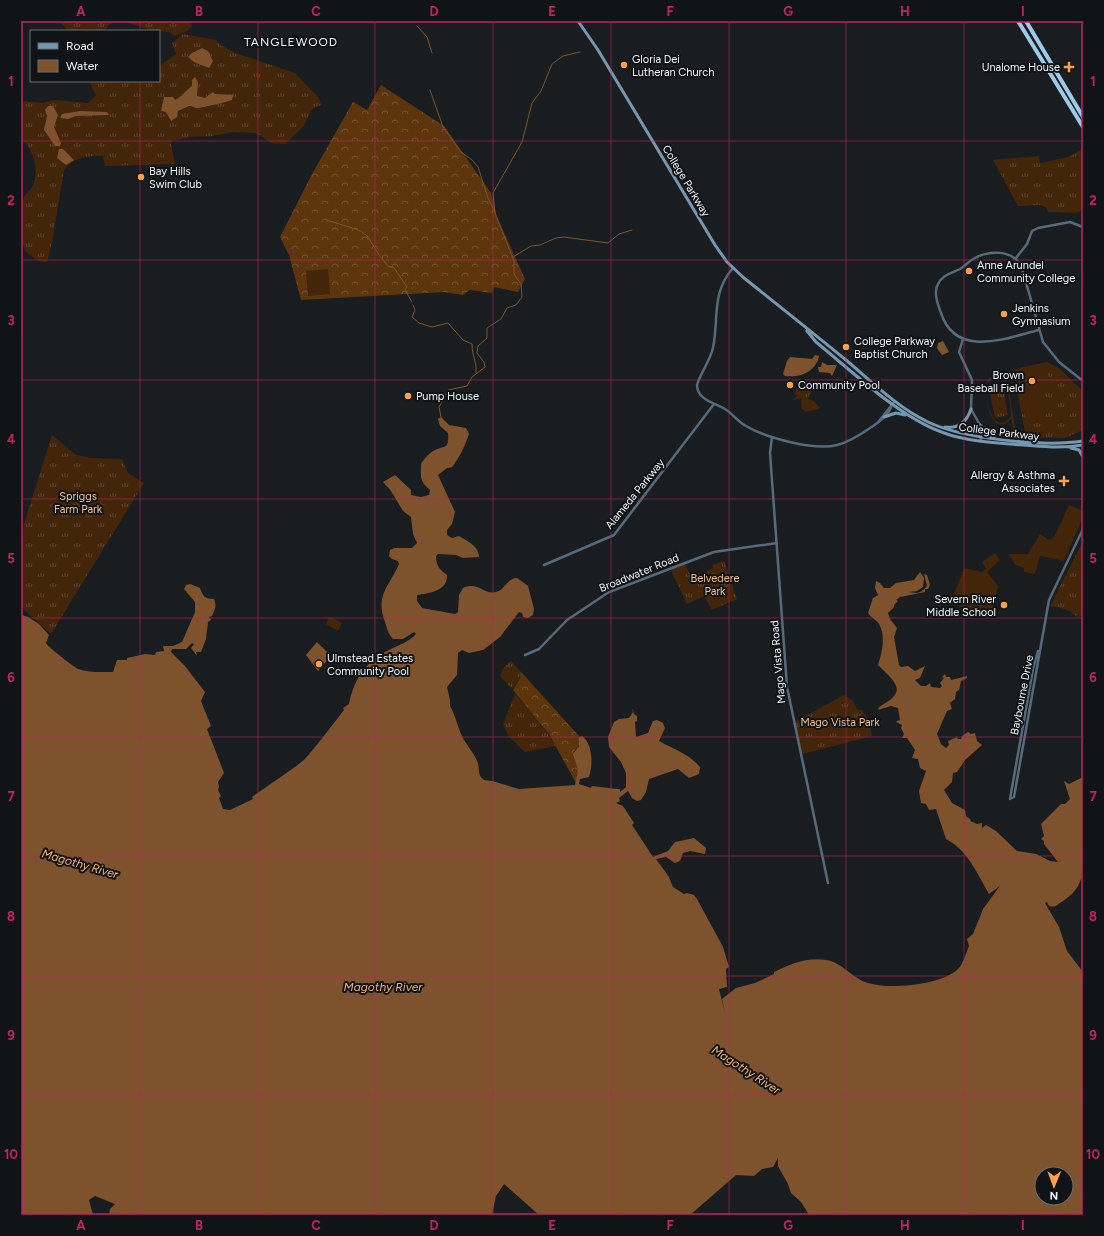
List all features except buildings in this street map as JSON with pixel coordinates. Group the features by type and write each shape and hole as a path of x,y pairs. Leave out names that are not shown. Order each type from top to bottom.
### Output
{"highway":[{"path":"1018,21 1083,127"},
{"path":"1026,21 1083,117 1078,119"}],"main road":[{"name":"College Parkway","path":"578,21 598,50 707,232 724,258 733,268 832,349 912,418 948,435 1063,447 1083,445"},
{"name":"College Parkway","path":"805,328 816,342 894,402 917,416 938,426 981,439 1055,443 1083,441"},
{"path":"816,342 826,349 832,349 832,354 839,361"},
{"path":"938,426 954,428 960,425 968,417 970,408"},
{"path":"884,417 896,413 912,418"},
{"path":"980,426 989,434 1000,439"},
{"path":"1075,442 1083,438"},
{"path":"1063,447 1077,450 1083,456"}],"street":[{"path":"1016,258 1027,244 1032,232 1038,228 1065,222 1083,227"},
{"path":"1039,330 987,342 974,342 963,339 949,328 943,320 936,296 937,284 942,277 980,256 999,253 1016,258 1021,265 1043,342 1052,354 1083,381"},
{"path":"733,268 721,284 714,318 712,350 697,385 700,395 728,411 746,426 772,437 820,447 832,446 850,440 884,417 894,402"},
{"path":"963,339 959,352 972,380 970,408 980,426 981,439"},
{"path":"879,421 880,417 894,402"},
{"name":"Alameda Parkway","path":"544,565 614,535 714,404"},
{"name":"Mago Vista Road","path":"772,437 770,453 788,693 828,883"},
{"path":"1039,650 1049,600 1083,529"},
{"name":"Broadwater Road","path":"525,655 539,649 566,620 609,592 714,552 777,543"},
{"name":"Baybourne Drive","path":"1039,650 1014,796 1010,799 1033,670 1039,650"}],"green space":[{"path":"59,21 112,21 105,30 68,30"},
{"path":"122,21 183,21 192,24 187,31 175,36 169,32 150,30"},
{"path":"183,34 216,40 222,46 235,53 295,73 319,98 321,105 313,108 303,127 285,144 272,143 256,133 232,132 212,136 190,137 172,141 171,144 175,164 105,166 103,156 92,156 76,160 64,170 52,242 47,262 32,257 25,251 21,239 20,229 21,203 33,185 36,172 32,153 21,138 21,101 43,103 54,100 88,103 96,95 90,82 160,82 160,65 176,54 172,43"},
{"path":"381,85 444,126 491,193 497,217 525,279 518,292 494,287 492,293 470,290 463,295 444,292 301,300 289,255 280,237 311,176 353,102 367,110"},
{"path":"1083,149 1083,210 1077,213 1048,212 1047,208 1041,205 1018,206 993,160 1039,156 1040,163 1042,163 1068,157"},
{"path":"328,269 330,294 308,296 306,271"},
{"path":"1047,362 1060,369 1083,391 1083,430 1065,438 1026,437 1013,370"},
{"name":"Brown Baseball Field","path":"1043,364 1047,372 1048,379 1048,385 1045,390 1035,396 1020,398 1015,372 1019,368"},
{"path":"1005,374 1017,436 1015,437 1011,419 1004,425 998,424 993,419 989,411 987,402 987,397 991,414 998,422 1003,423 1010,418 1010,404 1005,382 1000,378 994,378 991,379 986,385 990,378"},
{"path":"1003,385 1008,415 995,418 989,388"},
{"path":"798,386 800,390 810,387 812,389 808,399 814,401 820,409 806,412 802,409 801,398 793,399 796,398 797,395 794,394"},
{"path":"1041,398 1041,406 1036,415 1026,420 1022,404 1023,401"},
{"name":"Spriggs Farm Park","path":"52,435 76,455 91,458 122,459 128,473 144,483 51,634 21,607 21,533"},
{"path":"1069,505 1083,511 1083,517 1064,561 1040,556 1035,574 1024,572 1024,568 1015,565 1009,554 1028,554 1040,534 1049,540 1054,537"},
{"path":"1082,543 1083,616 1078,616 1065,609 1050,606"},
{"path":"995,553 1000,560 987,572 998,586 991,619 951,602 964,568 982,572 986,569 982,562"},
{"name":"Belvedere Park","path":"724,561 737,599 712,610 704,596 687,604 671,570 685,564 692,578 713,568 712,565"},
{"path":"329,616 342,623 338,631 326,624"},
{"path":"511,661 521,672 519,675 521,677 512,689 500,676 503,668"},
{"path":"521,672 579,736 579,745 574,752 578,770 576,783 549,734 513,690 521,677 519,675"},
{"path":"515,694 536,717 556,746 525,752 509,737 503,724"},
{"name":"Mago Vista Park","path":"844,695 853,701 857,709 862,710 869,721 872,736 802,754 795,722"}],"water":[{"path":"202,48 208,51 213,61 209,68 194,62 188,57 192,53"},
{"path":"195,77 198,82 197,96 205,98 213,92 215,94 233,95 232,100 200,108 189,106 178,111 177,117 171,121 166,112 161,111 164,97 173,97 175,100 192,86 192,80"},
{"path":"48,106 53,106 58,115 54,127 61,143 60,146 55,146 44,130 47,116 45,110"},
{"path":"80,111 107,112 109,115 76,116 68,119 60,118 62,114"},
{"path":"59,149 63,149 74,160 66,165 57,158"},
{"path":"943,341 949,352 942,355 937,348 938,343"},
{"path":"815,355 819,356 815,366 806,373 796,376 785,376 783,374 787,361 790,357 812,359"},
{"path":"822,362 827,365 837,365 832,376 830,373 819,372 818,367 821,367"},
{"name":"Magothy River","path":"441,417 449,425 466,428 469,434 462,451 452,467 447,468 438,475 455,512 452,524 447,530 447,535 452,538 459,536 469,542 477,550 479,557 463,558 456,555 438,554 436,556 438,565 447,575 444,585 437,590 417,595 417,601 422,608 455,614 458,612 459,595 463,588 473,586 488,592 496,592 502,589 511,580 517,578 528,586 534,609 533,615 528,618 523,617 522,613 519,612 500,637 483,650 469,653 462,650 458,653 457,675 447,687 450,706 462,736 476,758 480,776 484,780 519,789 575,785 578,770 573,754 579,746 579,737 582,736 586,740 590,749 591,767 589,777 580,779 579,784 591,788 592,786 620,789 620,792 626,787 626,773 621,762 609,747 608,737 614,722 619,719 629,718 633,712 632,709 634,714 637,716 637,721 635,722 636,737 648,733 653,721 657,720 663,723 665,728 659,741 681,752 696,762 700,767 699,774 689,778 678,769 649,779 646,792 641,800 637,801 632,798 628,791 619,798 620,801 616,803 623,806 634,823 632,825 653,857 668,851 675,842 694,838 706,848 705,854 690,851 683,853 680,861 675,863 666,857 656,859 669,877 673,887 684,894 687,893 694,895 723,947 729,967 726,969 727,987 719,989 725,1013 722,999 736,988 755,983 774,974 774,972 780,969 805,960 819,959 832,961 857,978 877,985 914,985 927,983 949,975 957,970 961,965 969,946 967,939 973,934 983,909 1000,886 989,894 965,855 960,849 946,839 936,809 929,810 926,804 921,803 919,791 926,771 920,768 918,759 912,758 915,750 907,738 902,738 904,734 901,728 902,725 896,722 900,720 898,708 891,706 878,710 879,707 894,696 896,687 890,677 878,665 883,639 879,624 868,613 873,598 878,595 875,588 876,581 884,588 890,588 896,583 914,580 920,572 924,578 923,587 917,591 908,592 918,593 927,586 924,574 927,575 930,585 928,589 925,589 925,592 900,597 896,600 898,601 888,613 890,619 897,628 894,637 899,665 901,667 908,666 915,671 925,666 920,678 915,680 921,686 926,686 930,683 931,687 940,688 942,686 940,683 944,678 942,677 945,674 946,677 950,677 951,680 967,676 967,678 961,681 959,690 956,692 955,699 950,703 952,709 947,711 937,734 941,744 946,748 949,745 948,741 957,737 958,739 961,739 962,736 968,732 971,734 975,733 977,741 982,745 965,760 957,772 953,773 952,782 944,790 952,803 965,810 966,816 971,820 970,821 977,824 982,823 982,828 986,825 996,831 1017,851 1036,854 1050,861 1058,862 1044,844 1044,841 1041,839 1044,836 1041,824 1061,804 1065,804 1070,799 1064,781 1069,784 1083,777 1082,876 1079,885 1067,898 1054,906 1049,906 1047,902 1045,903 1059,927 1067,951 1083,972 1083,1215 809,1215 801,1202 791,1193 788,1184 778,1166 778,1158 773,1167 762,1169 754,1176 736,1175 690,1215 539,1215 504,1184 496,1196 492,1215 109,1215 110,1209 115,1204 95,1196 89,1200 93,1215 21,1215 21,609 22,615 39,624 49,635 46,643 61,657 78,669 91,672 113,672 117,660 127,660 127,658 145,654 155,655 156,652 164,651 163,646 173,646 182,642 195,612 195,602 184,589 186,585 190,584 200,588 203,595 210,599 214,599 215,608 212,616 209,617 211,620 208,622 206,639 201,652 196,652 197,656 191,648 194,644 192,643 186,649 172,649 171,652 185,666 205,692 201,701 211,726 207,729 224,773 218,782 218,790 221,796 219,798 223,809 230,810 253,799 252,797 305,759 344,710 343,708 349,704 354,686 368,664 383,653 408,641 416,634 414,632 403,639 393,639 388,631 382,613 382,598 384,592 399,564 398,561 389,556 390,550 394,548 412,548 417,543 413,534 411,517 403,511 391,491 383,482 395,475 411,490 411,495 421,497 429,495 430,490 421,478 421,464 431,452 447,445 448,433 440,426 438,419"},
{"name":"Ulmstead Estates Community Pool","path":"317,642 331,656 318,671 306,655"}],"waterway":[{"path":"417,26 427,37 432,53"},
{"path":"441,417 439,407 448,390 467,386 472,377 485,367 484,362 477,353 478,346 487,338 487,328 501,319 507,308 516,305 522,297 521,284 514,274 514,261 495,213 493,193 522,142 532,103 541,91 552,64 563,56 580,52"},
{"path":"430,90 443,127 461,152 472,160 478,167 488,198 495,212"},
{"path":"326,220 361,231 368,237 379,255 388,266 394,268 405,284 407,287 405,290 412,302"},
{"path":"513,257 531,246 540,245 556,238 564,237 608,243 619,234 632,230"},
{"path":"413,305 415,310 412,317 419,323 432,327 448,323 463,340 472,344 476,373"}],"place":[{"name":"Gloria Dei Lutheran Church","path":"624,65"},
{"name":"Unalome House","path":"1069,67"},
{"name":"Bay Hills Swim Club","path":"141,177"},
{"name":"Anne Arundel Community College","path":"969,271"},
{"name":"Jenkins Gymnasium","path":"1004,314"},
{"name":"College Parkway Baptist Church","path":"846,347"},
{"name":"Brown Baseball Field","path":"1032,381"},
{"name":"Community Pool","path":"790,385"},
{"name":"Pump House","path":"408,396"},
{"name":"Allergy & Asthma Associates","path":"1064,481"},
{"name":"Severn River Middle School","path":"1004,605"},
{"name":"Ulmstead Estates Community Pool","path":"319,664"}],"district":[{"name":"TANGLEWOOD","path":"291,42"}]}
